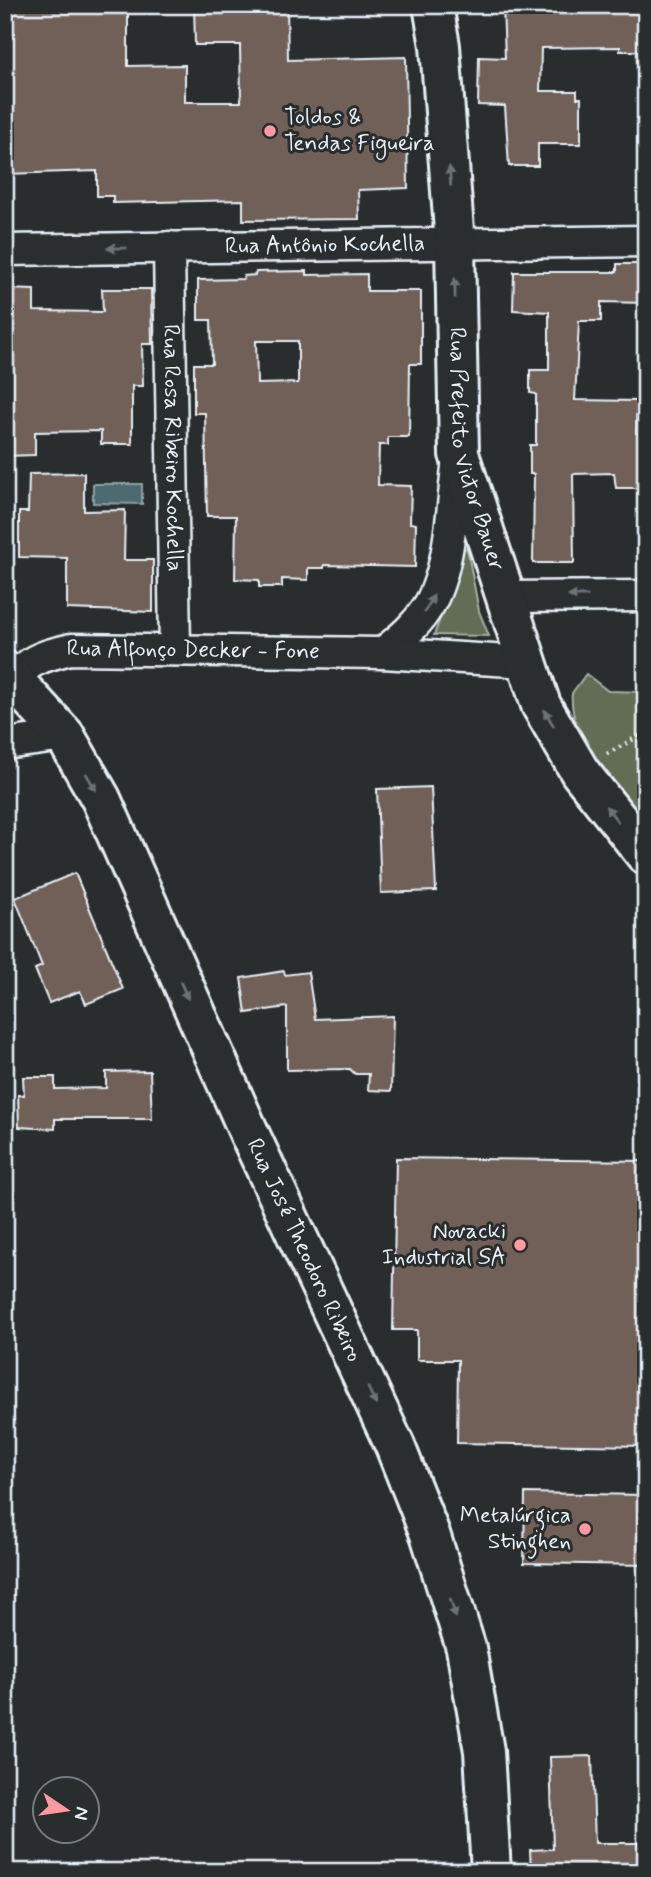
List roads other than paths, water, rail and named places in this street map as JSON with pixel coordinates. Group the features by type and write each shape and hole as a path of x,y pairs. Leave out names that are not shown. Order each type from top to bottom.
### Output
{"main road":[{"name":"Rua Prefeito Victor Bauer","path":"433,5 440,46 455,244 459,454 541,705 580,772 646,855"},
{"name":"Rua José Theodoro Ribeiro","path":"8,682 65,736 101,799 250,1135 395,1446 430,1534 466,1648 484,1751 491,1872"}],"street":[{"name":"Rua Antônio Kochella","path":"5,250 646,241"},
{"name":"Rua Rosa Ribeiro Kochella","path":"169,247 175,650"},
{"path":"383,653 411,629 427,610 439,585 459,454"},
{"path":"504,597 646,596"},
{"name":"Rua Alfonço Decker - Fone","path":"8,682 45,655 71,649 383,653 526,662"},
{"path":"5,744 65,736"}],"water":[{"path":"93,484 142,484 142,504 93,503"}],"place":[{"name":"Toldos & Tendas Figueira","path":"270,131"},
{"name":"Novacki Industrial SA","path":"520,1245"},
{"name":"Metalúrgica Stinghen","path":"585,1529"}]}
